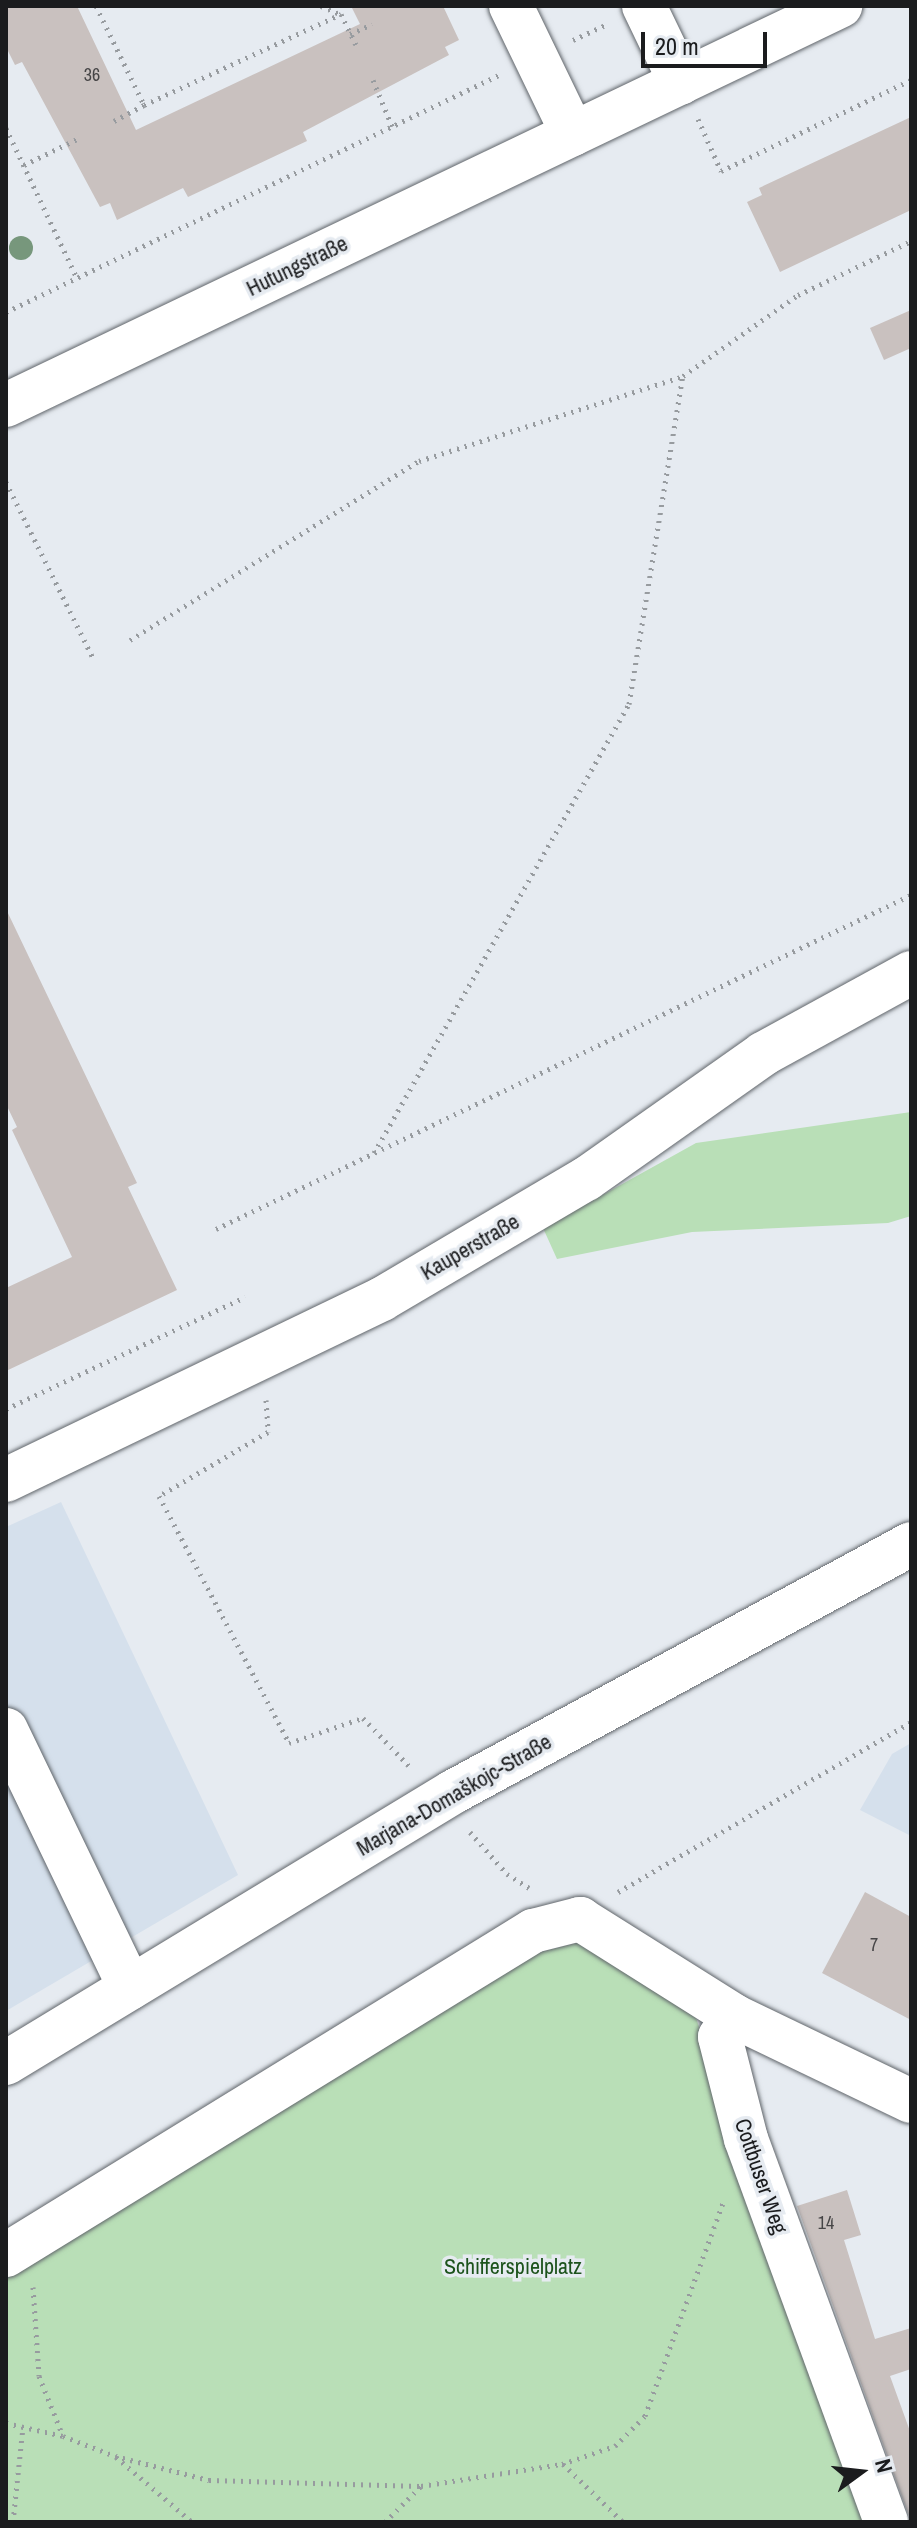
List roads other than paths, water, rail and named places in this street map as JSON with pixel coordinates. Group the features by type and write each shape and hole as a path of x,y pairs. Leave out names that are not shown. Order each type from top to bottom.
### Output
{"street":[{"path":"511,6 573,134"},
{"name":"Hutungstraße","path":"11,389 573,134 840,6"},
{"path":"631,12 681,83"},
{"name":"Kauperstraße","path":"6,1480 382,1299 586,1179 763,1054 911,973"},
{"name":"Marjana-Domaškojc-Straße","path":"6,2063 441,1799 911,1544"},
{"path":"6,1730 130,1988"},
{"path":"18,2247 533,1931 580,1919 734,2016 911,2101"},
{"name":"Cottbuser Weg","path":"734,2016 720,2037 746,2139 886,2522"}],"park label":[{"name":"Schifferspielplatz","path":"513,2267"}]}
